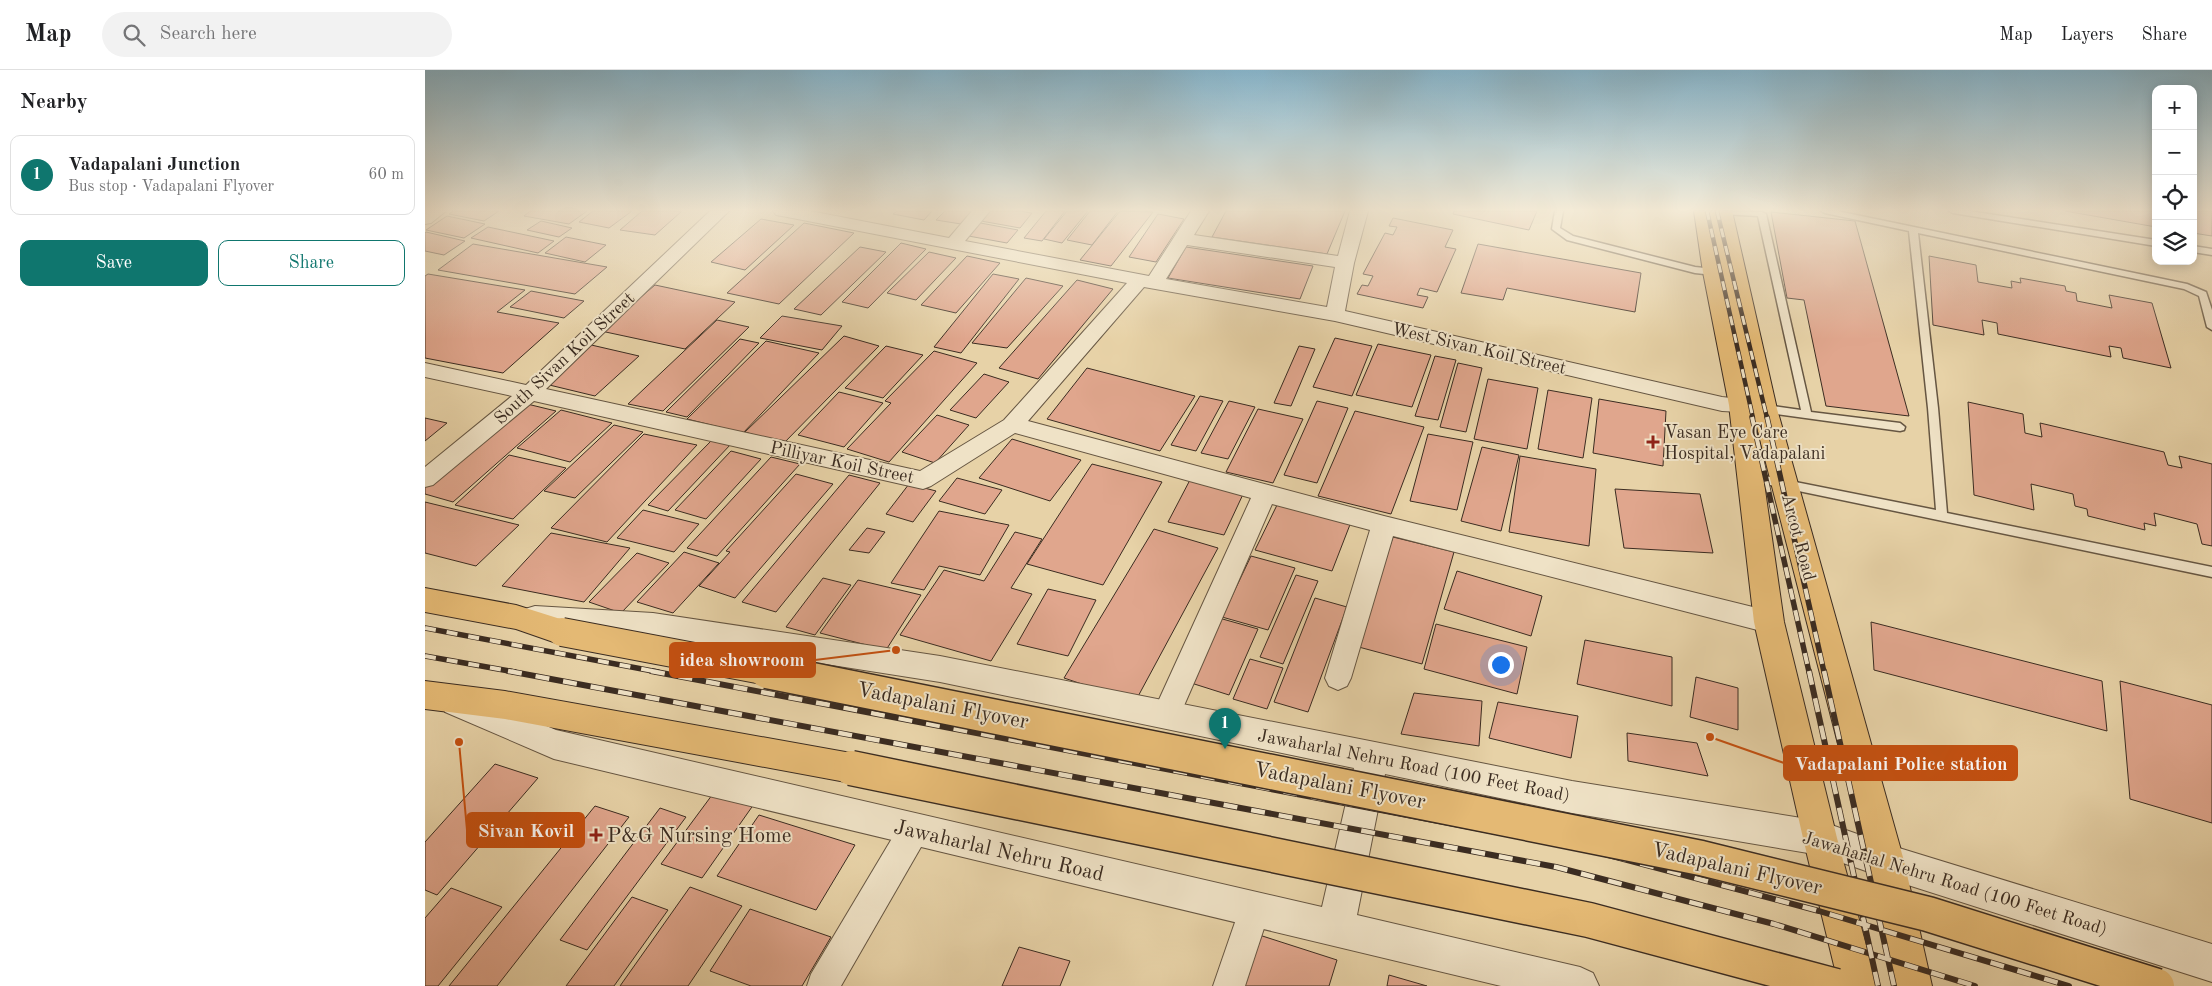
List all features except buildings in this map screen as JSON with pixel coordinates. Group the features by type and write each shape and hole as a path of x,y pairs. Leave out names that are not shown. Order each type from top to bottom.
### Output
{"main road":[{"name":"Arcot Road","path":"1713,254 1714,272 1737,329"},
{"name":"Arcot Road","path":"1719,254 1753,407 1784,483 1886,861 1913,986"},
{"path":"1753,407 1750,477 1769,622 1820,838 1858,986"},
{"name":"Jawaharlal Nehru Road (100 Feet Road)","path":"425,600 516,617"},
{"name":"Vadapalani Flyover","path":"516,617 562,632 938,704 1701,858 1928,914 2155,986"},
{"path":"436,697 505,705 851,768 1589,920 1836,986"}],"street":[{"name":"South Sivan Koil Street","path":"425,479 530,393 675,254"},
{"name":"West Sivan Koil Street","path":"1003,254 1147,282 1335,315 1712,402 1753,407"},
{"name":"Pilliyar Koil Street","path":"530,393 923,480 1012,425 1171,254"},
{"path":"1283,254 1345,263"},
{"path":"1335,315 1347,254"},
{"path":"425,370 530,393"},
{"path":"1012,425 1384,525 1769,622"},
{"path":"1166,715 1265,493"},
{"path":"1337,678 1384,525"},
{"name":"Jawaharlal Nehru Road (100 Feet Road)","path":"516,617 653,624 940,669 1572,797 1820,838 1886,861 2212,963"},
{"name":"Jawaharlal Nehru Road","path":"436,697 554,744 1336,930 1581,986"},
{"path":"1336,930 1372,757"},
{"path":"823,986 914,830"},
{"path":"1229,986 1254,910"},
{"path":"2146,942 2155,986"}],"lane":[{"path":"1632,254 1695,270 1714,272"},
{"path":"1771,254 1807,415"},
{"path":"1915,254 1925,348 1937,433 1942,516"},
{"path":"2030,254 2187,287 2207,295 2212,326"},
{"path":"1753,407 1900,427"},
{"path":"1750,477 2212,572"}],"railway":[{"path":"1716,254 1753,418"},
{"path":"1727,254 1767,418"},
{"path":"1752,417 1809,672"},
{"path":"1767,417 1824,672"},
{"path":"425,628 658,672"},
{"path":"425,656 515,672"},
{"path":"508,671 1556,867 1774,924 1871,954"},
{"path":"651,671 1586,849 1865,925"},
{"path":"1809,671 1865,925"},
{"path":"1824,671 1882,930"},
{"path":"1865,925 1882,930"},
{"path":"1865,925 1871,954"},
{"path":"1882,930 2069,986"},
{"path":"1882,930 1888,959"},
{"path":"1871,954 1888,959"},
{"path":"1871,954 1878,986"},
{"path":"1888,959 1975,986"},
{"path":"1888,959 1894,986"}],"place":[{"name":"Vasan Eye Care Hospital, Vadapalani","path":"1653,442"},
{"name":"idea showroom","path":"896,650"},
{"name":"Vadapalani Police station","path":"1710,737"},
{"name":"Sivan Kovil","path":"459,742"},
{"name":"Vadapalani Junction","path":"1225,749"},
{"name":"P&G Nursing Home","path":"596,835"}]}
